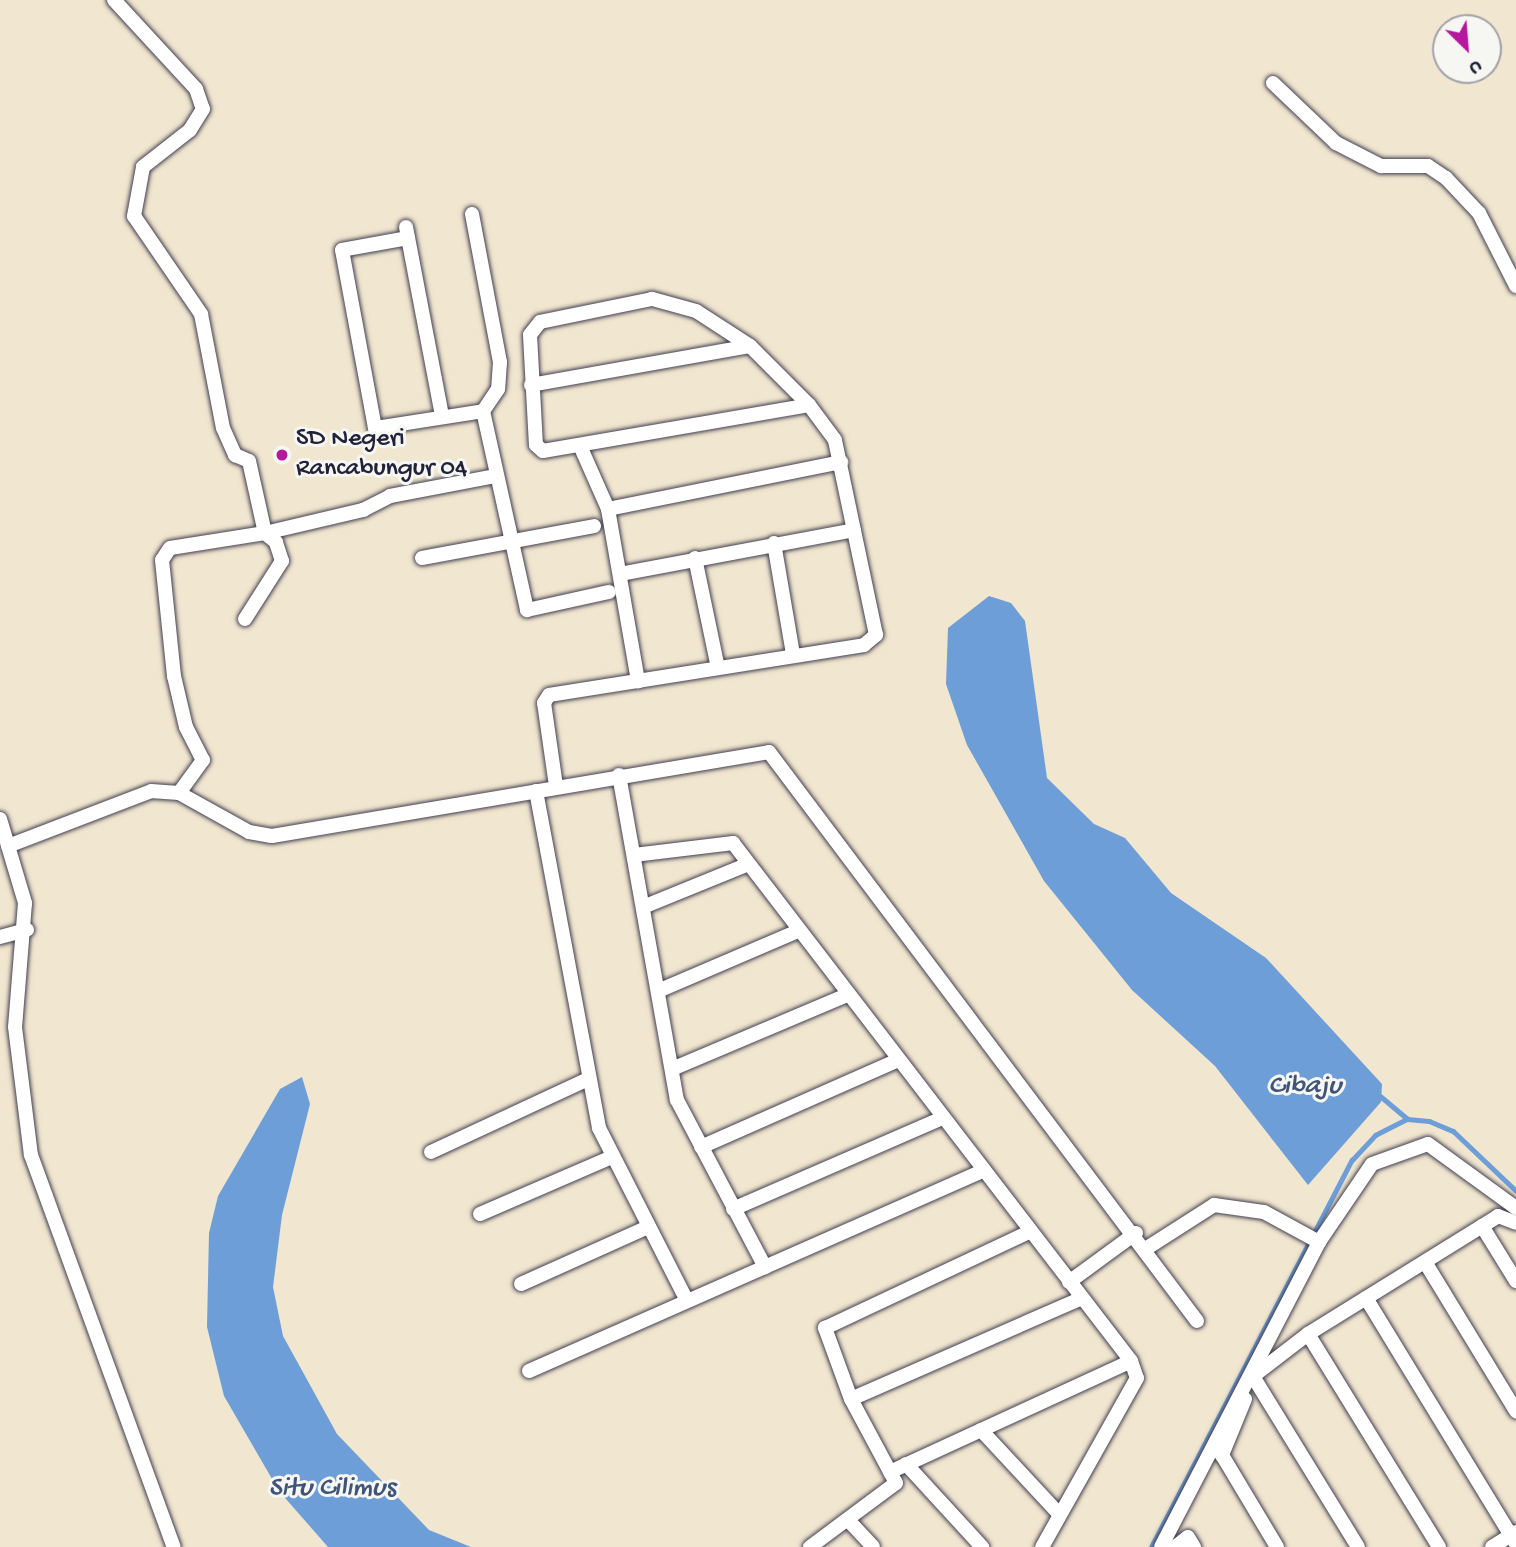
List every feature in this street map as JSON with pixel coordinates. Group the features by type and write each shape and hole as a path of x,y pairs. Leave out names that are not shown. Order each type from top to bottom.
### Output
{"street":[{"path":"114,0 196,89 202,109 190,130 143,167 134,216 201,314 223,428 236,455 249,461 265,533 276,542 282,561 244,619"},
{"path":"1273,83 1336,144 1381,166 1428,166 1446,178 1479,213 1516,286"},
{"path":"471,214 500,362 498,388 483,411 527,610 609,592"},
{"path":"442,416 407,232 342,250 375,428 483,411"},
{"path":"556,786 544,704 549,695 793,654 864,645 876,635 835,440 809,405 750,346 696,311 652,299 540,321 530,335 536,445 542,451 581,448 809,405"},
{"path":"531,385 750,346"},
{"path":"581,448 608,509 638,681"},
{"path":"608,509 841,463"},
{"path":"179,793 203,760 186,727 174,676 162,561 170,548 265,533 363,510 390,496 496,476"},
{"path":"422,558 594,526"},
{"path":"620,574 854,530"},
{"path":"774,543 793,654"},
{"path":"695,558 718,668"},
{"path":"8,846 120,798 179,793 249,832 272,836 619,775 769,752 1136,1233 1197,1321"},
{"path":"619,775 677,1100 765,1267"},
{"path":"536,791 588,1079 612,1157 686,1299"},
{"path":"0,819 27,930 15,1027 32,1155 174,1547"},
{"path":"634,855 724,841 733,843 1029,1232 1131,1361 1137,1378 1042,1547"},
{"path":"643,908 749,864"},
{"path":"0,937 27,930"},
{"path":"658,991 798,931"},
{"path":"671,1069 847,995"},
{"path":"701,1147 898,1060"},
{"path":"431,1152 588,1079"},
{"path":"733,1209 942,1118"},
{"path":"1161,1547 1319,1242 1371,1164 1428,1144 1516,1208"},
{"path":"481,1214 612,1157"},
{"path":"530,1371 686,1299 983,1171"},
{"path":"1147,1248 1213,1205 1293,1224 1319,1242"},
{"path":"1277,1547 1221,1449 1261,1364 1498,1216 1516,1223"},
{"path":"1482,1226 1516,1281"},
{"path":"521,1284 648,1227"},
{"path":"810,1547 887,1494 896,1483 851,1399 825,1328 1029,1232"},
{"path":"1069,1282 1136,1233"},
{"path":"1425,1262 1516,1411"},
{"path":"851,1399 1082,1298"},
{"path":"1366,1298 1514,1537 1492,1547"},
{"path":"1308,1334 1439,1547"},
{"path":"890,1472 1131,1361"},
{"path":"1254,1378 1357,1547"},
{"path":"981,1430 1059,1514"},
{"path":"906,1464 982,1547"},
{"path":"849,1521 873,1547"},
{"path":"1175,1547 1188,1537 1194,1547"}],"water":[{"name":"Cibaju","path":"989,596 1011,603 1025,621 1047,778 1094,824 1125,838 1171,893 1266,958 1382,1084 1381,1102 1308,1185 1215,1066 1132,990 1044,881 967,745 946,684 948,628"},
{"name":"Situ Cilimus","path":"302,1077 310,1104 282,1215 273,1287 283,1336 337,1434 429,1530 471,1547 328,1547 279,1491 224,1396 207,1327 209,1233 218,1196 280,1089"}],"waterway":[{"path":"1380,1096 1407,1119"},
{"path":"1151,1547 1352,1160 1375,1135 1407,1119 1429,1121 1453,1131 1516,1191"}],"place":[{"name":"SD Negeri Rancabungur 04","path":"282,455"}]}
